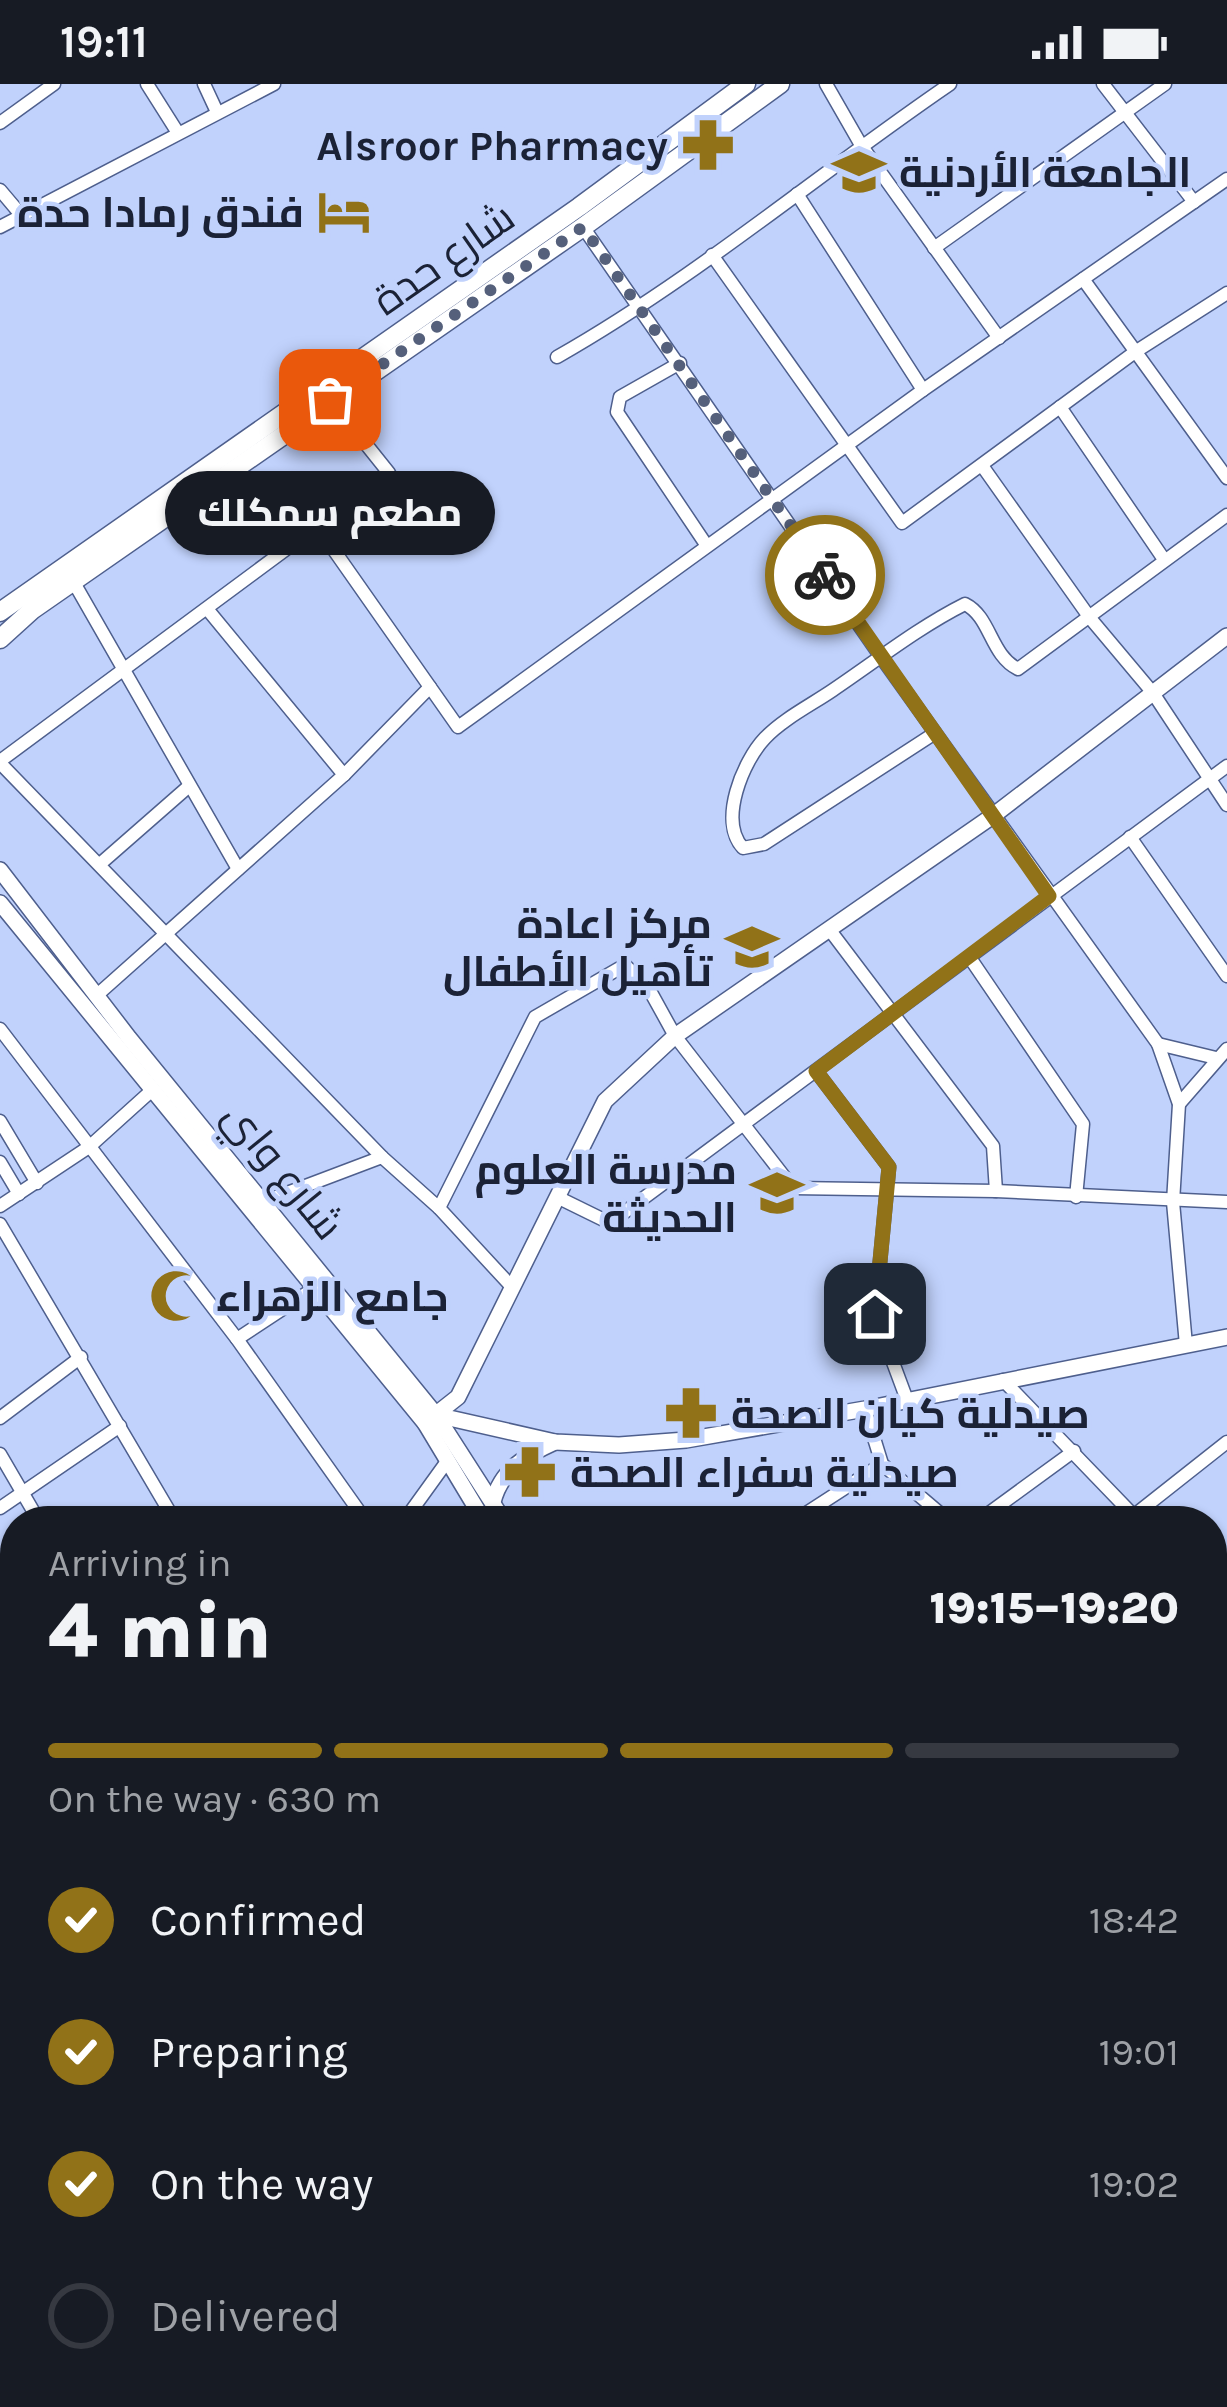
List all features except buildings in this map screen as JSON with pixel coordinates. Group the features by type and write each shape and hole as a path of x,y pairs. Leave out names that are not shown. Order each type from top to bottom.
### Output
{"main road":[{"name":"شارع حدة","path":"0,611 476,290 746,84"},
{"name":"شارع حدة","path":"476,290 583,227 780,84"},
{"name":"شارع حدة","path":"0,639 32,610 325,393"}],"street":[{"path":"1,120 54,84"},
{"path":"148,84 178,134"},
{"path":"204,84 217,112"},
{"path":"826,84 861,145 999,338"},
{"path":"557,357 640,310 950,84"},
{"path":"1103,84 1194,202"},
{"path":"934,248 1165,84"},
{"path":"0,227 269,85"},
{"path":"317,526 458,727 923,391 1227,179"},
{"path":"0,190 22,216"},
{"path":"797,194 923,391"},
{"path":"583,227 1049,896 1158,1044 1179,1104 1173,1202 1186,1345"},
{"path":"712,254 902,523 1135,352 1224,301"},
{"path":"1083,279 1227,478"},
{"path":"680,363 620,397 617,412 707,546"},
{"path":"325,393 389,473 0,762 511,1286"},
{"path":"1060,407 1163,558"},
{"path":"983,467 1090,618 1153,693 1227,805"},
{"path":"935,733 764,844 742,848 735,840 733,819 741,775 753,752 768,734 881,657 965,604 974,608 1002,659 1018,669 1227,514"},
{"path":"73,581 238,868"},
{"path":"208,610 344,775"},
{"path":"431,1419 458,1396 605,1101 675,1036 994,815 1227,636"},
{"path":"96,996 344,775 430,687"},
{"path":"557,1197 610,1223 1227,766"},
{"path":"100,864 188,787"},
{"path":"1130,837 1227,976"},
{"name":"شارع واي","path":"0,870 96,996 150,1092 313,1289 431,1419 475,1506"},
{"name":"شارع واي","path":"0,903 263,1202 495,1506"},
{"path":"829,929 992,1146 996,1191"},
{"path":"970,958 1083,1124 1076,1197"},
{"path":"439,1208 535,1017 625,965 649,989 675,1036 794,1188 1227,1202"},
{"path":"0,1029 237,1339 356,1506"},
{"path":"1158,1044 1221,1053"},
{"path":"1179,1104 1221,1053"},
{"path":"816,1071 889,1167 875,1314 907,1400"},
{"path":"0,1206 89,1147 150,1092"},
{"path":"0,1121 37,1183"},
{"path":"263,1202 382,1157"},
{"path":"0,1162 19,1194"},
{"path":"0,1224 166,1506"},
{"path":"237,1339 313,1289"},
{"path":"431,1419 555,1442 619,1445 686,1440 1227,1337"},
{"path":"0,1418 81,1357"},
{"path":"1003,1380 1074,1451 1120,1506"},
{"path":"865,1409 882,1464 932,1506"},
{"path":"4,1506 119,1426"},
{"path":"493,1502 497,1485 513,1467 555,1442"},
{"path":"1145,1506 1227,1442"},
{"path":"998,1506 1074,1451"},
{"path":"0,1454 31,1506"},
{"path":"415,1506 448,1460"},
{"path":"817,1506 882,1464"}],"way so far":[{"path":"330,400 583,227 825,575"}],"place":[{"name":"Alsroor Pharmacy","path":"708,145"},
{"name":"الجامعة الأردنية","path":"859,172"},
{"name":"فندق رمادا حدة","path":"344,212"},
{"name":"مطعم سمكلك","path":"330,400"},
{"name":"مركز اعادة تأهيل الأطفال","path":"752,947"},
{"name":"مدرسة العلوم الحديثة","path":"777,1193"},
{"name":"جامع الزهراء","path":"176,1296"},
{"name":"صيدلية كيان الصحة","path":"691,1413"},
{"name":"صيدلية سفراء الصحة","path":"530,1472"}],"route":[{"path":"825,575 1049,896 816,1071 889,1167 875,1314"}]}
